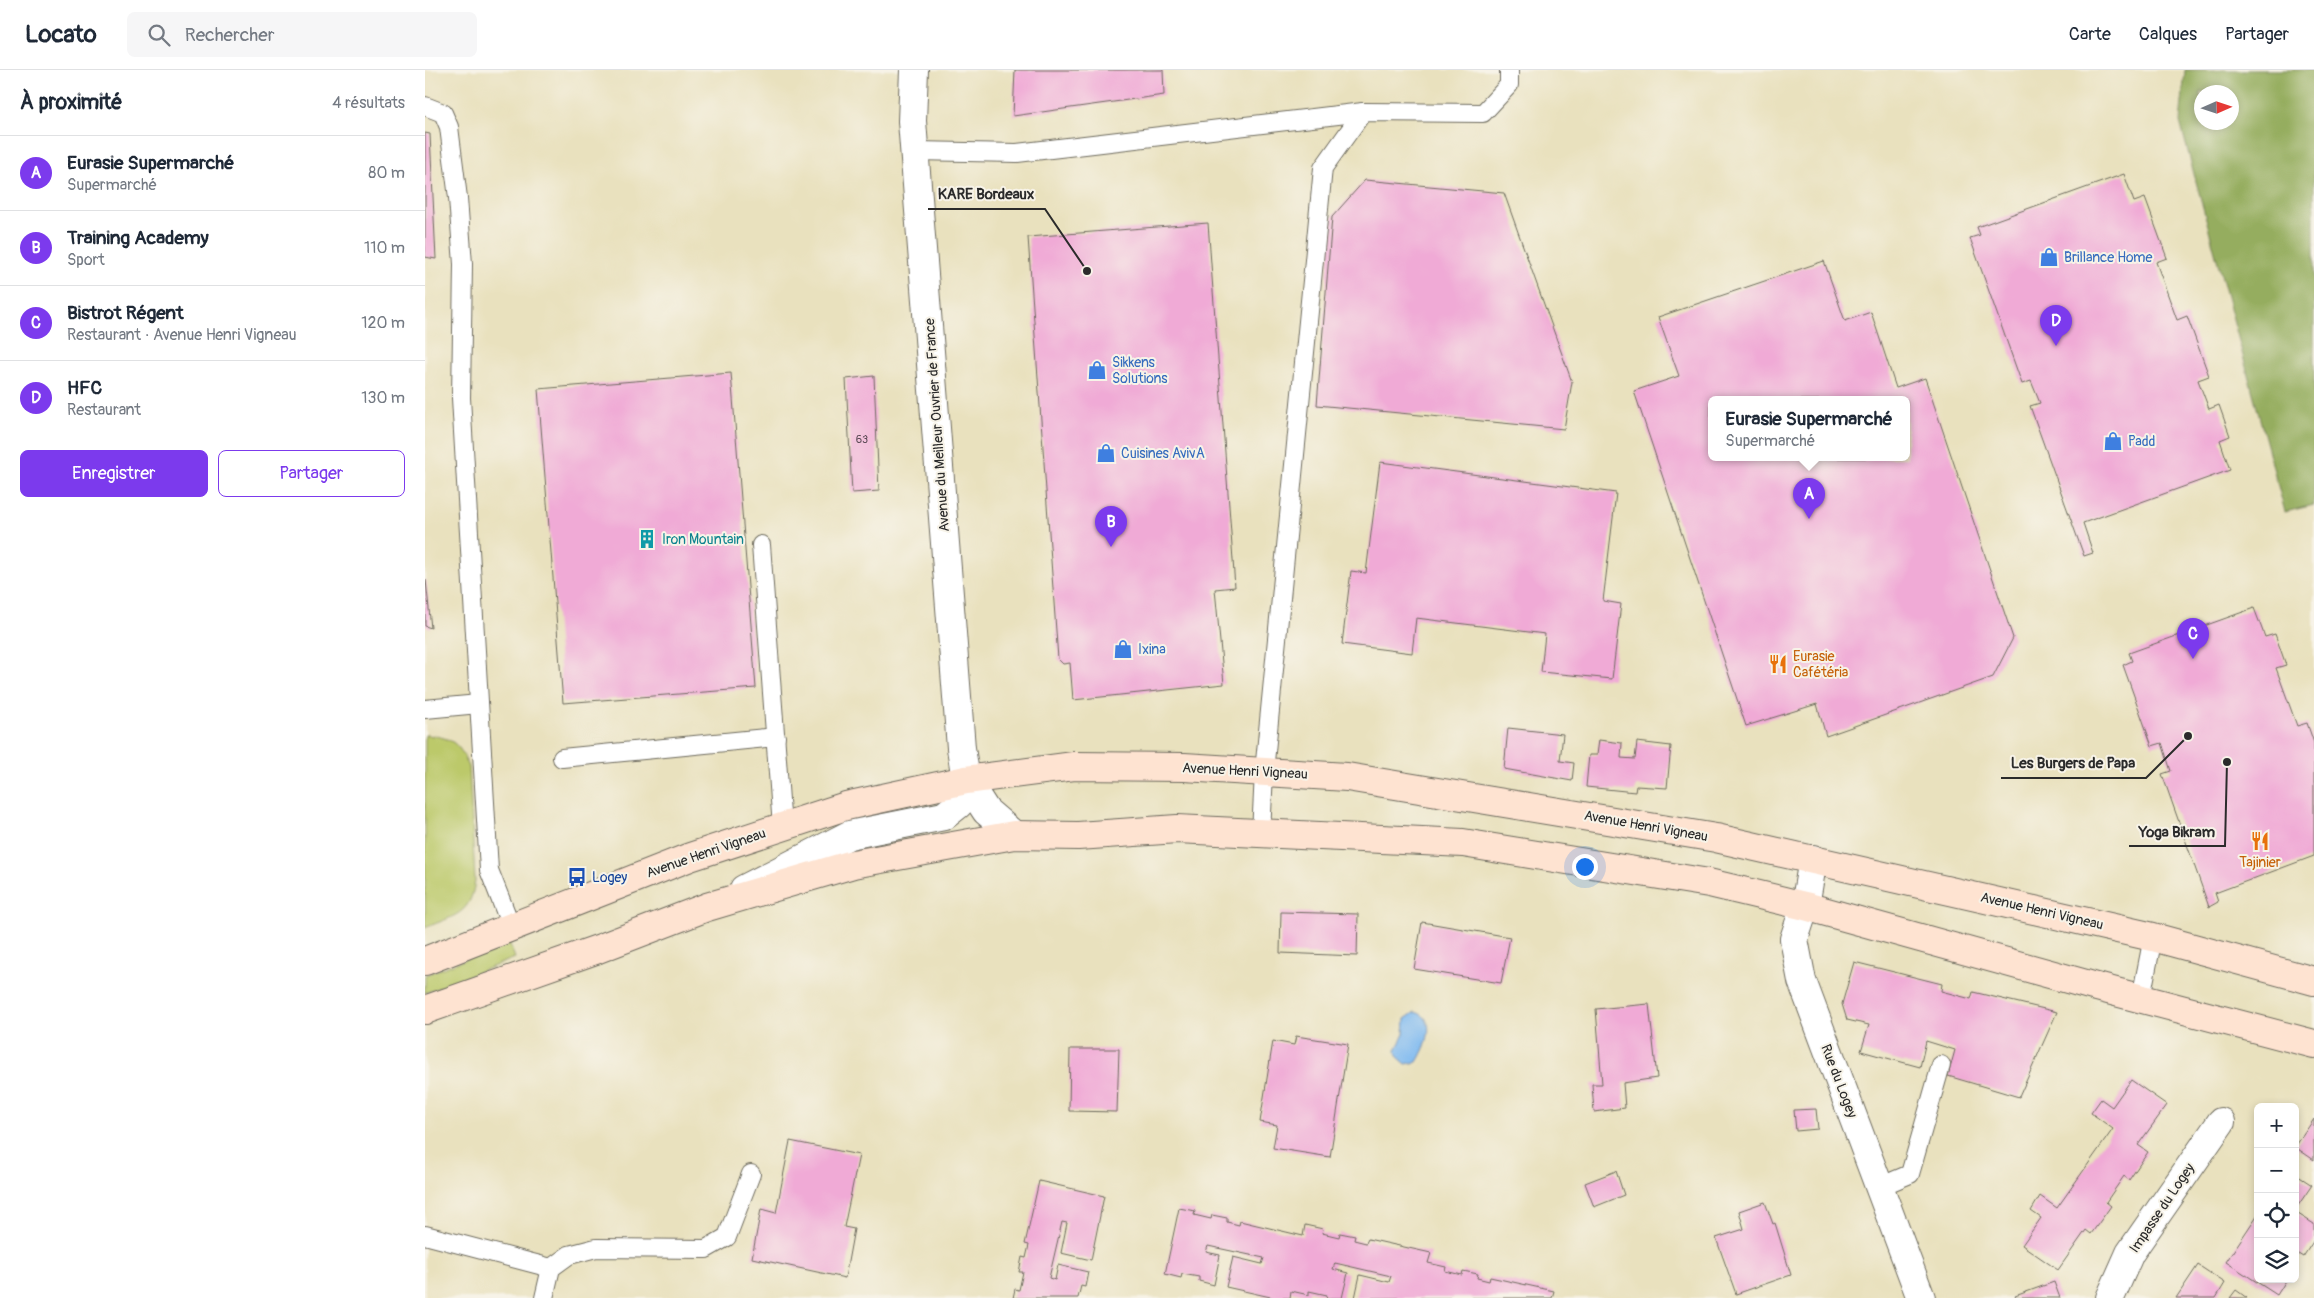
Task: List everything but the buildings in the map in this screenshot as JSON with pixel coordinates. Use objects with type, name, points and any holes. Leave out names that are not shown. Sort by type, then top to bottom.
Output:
[{"type":"street","name":"Avenue du Meilleur Ouvrier de France","points":[[914,70],[912,121],[961,748],[966,780]]},
{"type":"street","name":"Avenue Henri Vigneau","points":[[425,961],[690,857],[846,806],[966,780],[1074,766],[1184,767],[1347,777],[1716,838],[2153,937],[2314,981]]},
{"type":"street","points":[[966,780],[987,811],[1015,835]]},
{"type":"street","points":[[707,908],[849,836],[944,816],[959,804],[966,780]]},
{"type":"street","points":[[425,1010],[707,908],[853,864],[1015,835],[1078,836],[1177,830],[1463,844],[1709,883],[1805,906],[2314,1044]]},
{"type":"street","name":"Rue du Logey","points":[[1813,859],[1805,906],[1794,940],[1802,981],[1921,1298]]},
{"type":"street","name":"Impasse du Logey","points":[[2111,1298],[2130,1253],[2221,1122]]},
{"type":"lane","points":[[915,152],[1017,153],[1363,112],[1483,113],[1509,85],[1509,70]]},
{"type":"lane","points":[[425,106],[443,113],[449,127],[458,198],[463,264],[461,398],[489,870],[511,926]]},
{"type":"lane","points":[[1261,834],[1264,772],[1323,168],[1363,112]]},
{"type":"lane","points":[[761,545],[783,826]]},
{"type":"lane","points":[[425,709],[479,704]]},
{"type":"lane","points":[[562,758],[776,737]]},
{"type":"lane","points":[[2141,998],[2153,937]]},
{"type":"lane","points":[[1879,1187],[1910,1174],[1941,1065]]},
{"type":"lane","points":[[544,1298],[551,1268],[569,1255],[596,1248],[706,1250],[727,1237],[751,1174]]},
{"type":"lane","points":[[425,1235],[551,1268]]},
{"type":"green space","points":[[2185,70],[2314,70],[2314,505],[2285,512],[2180,122]]},
{"type":"green space","points":[[425,735],[441,737],[453,742],[462,752],[469,767],[475,880],[470,901],[465,908],[453,917],[425,928]]},
{"type":"green space","points":[[509,942],[515,958],[425,993],[425,975]]},
{"type":"water","points":[[1415,1012],[1427,1020],[1429,1027],[1427,1041],[1417,1062],[1406,1064],[1397,1056],[1396,1050],[1404,1034],[1405,1019]]},
{"type":"place","name":"Brillance Home","points":[[2049,257]]},
{"type":"place","name":"KARE Bordeaux","points":[[1087,271]]},
{"type":"place","name":"HFC","points":[[2056,346]]},
{"type":"place","name":"Sikkens Solutions","points":[[1097,370]]},
{"type":"place","name":"Padd","points":[[2113,441]]},
{"type":"place","name":"Cuisines AvivA","points":[[1106,453]]},
{"type":"place","name":"Eurasie Supermarché","points":[[1809,519]]},
{"type":"place","name":"Iron Mountain","points":[[647,539]]},
{"type":"place","name":"Training Academy","points":[[1111,547]]},
{"type":"place","name":"Ixina","points":[[1123,649]]},
{"type":"place","name":"Bistrot Régent","points":[[2193,659]]},
{"type":"place","name":"Eurasie Cafétéria","points":[[1778,664]]},
{"type":"place","name":"Les Burgers de Papa","points":[[2188,736]]},
{"type":"place","name":"Yoga Bikram","points":[[2227,762]]},
{"type":"place","name":"Tajinier","points":[[2260,841]]},
{"type":"place","name":"Logey","points":[[577,877]]}]
